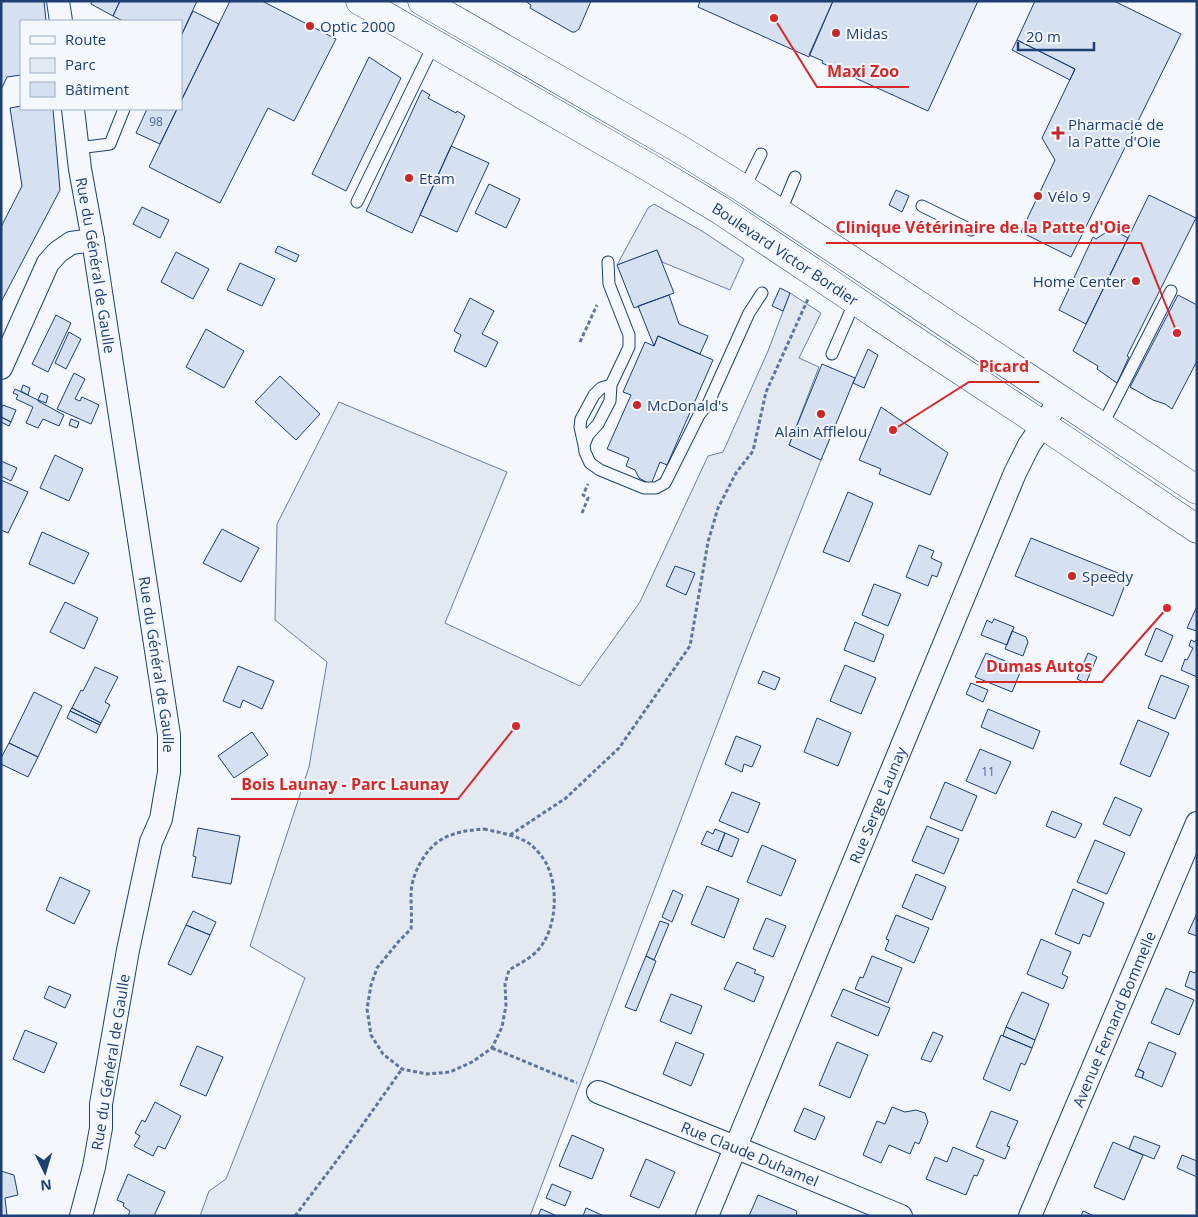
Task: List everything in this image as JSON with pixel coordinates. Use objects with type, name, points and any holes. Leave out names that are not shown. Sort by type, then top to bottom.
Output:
[{"type":"main road","name":"Boulevard Victor Bordier","points":[[360,1],[678,184],[820,276],[1197,529]]},
{"type":"main road","name":"Boulevard Victor Bordier","points":[[422,1],[676,147],[744,189],[1197,490]]},
{"type":"street","points":[[58,1],[61,20]]},
{"type":"street","name":"Rue du Général de Gaulle","points":[[73,110],[169,735],[169,772],[161,819],[151,842],[128,950],[101,1104],[101,1128],[94,1167],[81,1216]]},
{"type":"street","points":[[1,368],[48,263],[58,252],[71,243],[92,240]]},
{"type":"street","name":"Rue Serge Launay","points":[[707,1216],[1015,473],[1029,445],[1060,400]]},
{"type":"street","name":"Avenue Fernand Bommelle","points":[[1030,1216],[1197,823]]},
{"type":"street","name":"Rue Claude Duhamel","points":[[598,1092],[735,1146],[901,1216]]},
{"type":"lane","points":[[357,202],[434,44]]},
{"type":"lane","points":[[78,148],[110,144],[124,110]]},
{"type":"lane","points":[[744,189],[761,154]]},
{"type":"lane","points":[[780,213],[796,177]]},
{"type":"lane","points":[[922,206],[971,230]]},
{"type":"lane","points":[[584,445],[588,435],[598,424],[610,401],[611,385],[629,347],[629,335],[609,284],[608,262]]},
{"type":"lane","points":[[1102,426],[1170,291]]},
{"type":"lane","points":[[611,385],[601,388],[594,395],[581,419],[580,427],[587,458],[600,470],[644,488],[656,488],[665,483],[699,415],[708,404],[749,313],[762,293]]},
{"type":"lane","points":[[832,354],[855,300]]},
{"type":"path","points":[[510,835],[566,798],[620,748],[690,646],[708,542],[718,508],[736,473],[753,451],[766,392],[820,276]]},
{"type":"path","points":[[580,342],[597,304]]},
{"type":"path","points":[[582,513],[588,498],[583,495],[595,467]]},
{"type":"path","points":[[484,828],[510,835],[530,844],[546,862],[554,885],[553,914],[549,934],[538,950],[510,970],[505,984],[506,1006],[502,1028],[492,1048],[472,1062],[450,1072],[426,1074],[402,1069],[383,1054],[371,1035],[367,1009],[371,985],[377,968],[411,929],[411,893],[415,874],[422,858],[439,841],[462,831],[484,828]]},
{"type":"path","points":[[492,1048],[598,1092]]},
{"type":"path","points":[[295,1216],[402,1069]]},
{"type":"green space","points":[[654,204],[702,231],[744,259],[730,290],[662,262],[657,250],[617,265],[648,208]]},
{"type":"green space","points":[[790,293],[821,313],[799,358],[819,367],[789,445],[821,460],[741,662],[530,1216],[200,1216],[209,1191],[226,1179],[305,978],[250,946],[309,767],[327,662],[275,620],[277,524],[339,402],[507,472],[445,623],[580,686],[640,602],[708,456],[723,452],[768,351]]},
{"type":"building","points":[[1,1],[44,1],[46,20],[20,20],[20,75],[7,77],[1,90]]},
{"type":"building","points":[[92,1],[120,1],[113,16],[91,4]]},
{"type":"building","points":[[120,1],[197,1],[182,34],[182,20],[121,20],[113,16]]},
{"type":"building","points":[[230,1],[262,1],[336,39],[294,121],[268,108],[220,203],[149,167],[177,110],[182,110],[182,99]]},
{"type":"building","points":[[525,1],[591,1],[579,29],[572,32],[530,8],[531,5]]},
{"type":"building","points":[[700,1],[833,1],[809,57],[698,7]]},
{"type":"building","points":[[833,1],[978,1],[928,111],[822,63],[823,61],[809,55]]},
{"type":"building","points":[[1035,1],[1114,1],[1181,34],[1071,257],[1021,232],[1055,160],[1042,138],[1075,69],[1017,40]]},
{"type":"building","points":[[193,11],[219,24],[182,99],[182,34]]},
{"type":"building","points":[[1017,40],[1075,69],[1070,80],[1012,50]]},
{"type":"building","points":[[369,57],[401,78],[346,191],[312,174]]},
{"type":"building","name":"Etam","points":[[422,90],[430,95],[428,98],[465,116],[412,233],[366,211]]},
{"type":"building","points":[[20,106],[20,110],[53,110],[60,190],[1,302],[1,227],[22,186],[10,108]]},
{"type":"building","points":[[147,110],[177,110],[160,144],[136,133]]},
{"type":"building","points":[[451,146],[489,163],[457,232],[420,215]]},
{"type":"building","points":[[489,184],[520,199],[506,228],[475,213]]},
{"type":"building","points":[[896,190],[909,196],[902,212],[889,205]]},
{"type":"building","name":"Home Center","points":[[1149,195],[1196,218],[1127,356],[1129,357],[1117,383],[1097,369],[1098,366],[1073,351]]},
{"type":"building","points":[[142,207],[169,220],[160,238],[133,224]]},
{"type":"building","points":[[1111,229],[1128,238],[1086,324],[1059,310],[1093,237],[1096,239]]},
{"type":"building","points":[[278,246],[299,255],[296,262],[275,252]]},
{"type":"building","points":[[657,250],[674,293],[634,308],[617,265]]},
{"type":"building","points":[[176,252],[209,269],[193,299],[161,282]]},
{"type":"building","points":[[240,263],[275,279],[262,306],[227,290]]},
{"type":"building","points":[[780,288],[790,293],[783,311],[772,306]]},
{"type":"building","points":[[669,295],[679,324],[708,336],[700,354],[658,336],[654,346],[638,306]]},
{"type":"building","points":[[1178,295],[1197,305],[1197,361],[1172,409],[1130,387]]},
{"type":"building","points":[[470,298],[494,311],[482,334],[498,342],[486,367],[454,351],[461,335],[454,331]]},
{"type":"building","points":[[56,315],[71,323],[48,372],[32,364]]},
{"type":"building","points":[[206,329],[244,351],[224,388],[186,367]]},
{"type":"building","points":[[69,332],[81,339],[66,369],[55,363]]},
{"type":"building","points":[[658,336],[713,360],[667,465],[660,462],[652,482],[648,483],[639,478],[635,470],[626,466],[629,458],[607,449],[631,395],[623,392],[645,342],[654,346]]},
{"type":"building","points":[[868,349],[878,355],[864,388],[853,383]]},
{"type":"building","name":"Alain Afflelou","points":[[822,364],[855,378],[821,460],[789,445]]},
{"type":"building","points":[[74,373],[85,379],[75,399],[80,401],[82,397],[99,405],[91,424],[57,409]]},
{"type":"building","points":[[280,376],[320,414],[296,440],[255,402]]},
{"type":"building","points":[[23,385],[30,388],[28,395],[21,391]]},
{"type":"building","points":[[15,389],[64,415],[59,426],[43,419],[38,428],[26,423],[33,407],[16,399],[18,395],[13,393]]},
{"type":"building","points":[[41,393],[48,396],[46,403],[38,400]]},
{"type":"building","points":[[3,405],[16,410],[11,422],[1,417]]},
{"type":"building","points":[[881,407],[948,453],[930,495],[879,474],[881,469],[859,460]]},
{"type":"building","points":[[1,417],[11,422],[9,426],[1,422]]},
{"type":"building","points":[[71,419],[79,422],[77,428],[69,425]]},
{"type":"building","points":[[55,455],[83,469],[69,501],[40,488]]},
{"type":"building","points":[[1,461],[17,468],[11,481],[1,476]]},
{"type":"building","points":[[1,480],[28,492],[8,533],[1,530]]},
{"type":"building","points":[[848,492],[873,503],[849,562],[823,552]]},
{"type":"building","points":[[222,529],[259,548],[241,582],[203,563]]},
{"type":"building","points":[[42,532],[89,553],[74,584],[29,564]]},
{"type":"building","name":"Speedy","points":[[1031,538],[1128,577],[1113,616],[1015,576]]},
{"type":"building","points":[[919,545],[934,551],[931,558],[942,563],[937,577],[932,575],[928,586],[906,577]]},
{"type":"building","points":[[675,566],[695,573],[686,595],[666,586]]},
{"type":"building","points":[[874,584],[901,594],[888,626],[862,615]]},
{"type":"building","points":[[65,602],[98,618],[84,649],[50,632]]},
{"type":"building","points":[[1197,606],[1197,631],[1187,628]]},
{"type":"building","points":[[994,619],[1014,627],[1007,645],[981,635],[987,620],[992,623]]},
{"type":"building","points":[[855,622],[884,635],[874,662],[844,650]]},
{"type":"building","points":[[1156,628],[1173,636],[1162,662],[1145,655]]},
{"type":"building","points":[[1012,631],[1026,637],[1028,642],[1023,656],[1005,649]]},
{"type":"building","points":[[1197,638],[1197,677],[1181,670],[1185,659],[1187,660],[1193,648],[1189,646],[1191,640],[1195,642]]},
{"type":"building","points":[[986,653],[1022,668],[1012,692],[975,677]]},
{"type":"building","points":[[1088,653],[1097,657],[1086,683],[1077,679]]},
{"type":"building","points":[[845,665],[876,678],[861,714],[830,701]]},
{"type":"building","points":[[238,666],[274,681],[262,709],[243,700],[240,708],[223,701]]},
{"type":"building","points":[[95,667],[118,677],[105,702],[110,705],[101,723],[72,708]]},
{"type":"building","points":[[763,671],[780,678],[775,690],[758,683]]},
{"type":"building","points":[[1161,675],[1189,686],[1175,719],[1148,708]]},
{"type":"building","points":[[971,683],[988,690],[983,702],[966,694]]},
{"type":"building","points":[[34,692],[62,706],[38,757],[9,743]]},
{"type":"building","points":[[72,708],[101,723],[100,725],[70,711]]},
{"type":"building","points":[[988,709],[1040,731],[1033,749],[981,727]]},
{"type":"building","points":[[70,711],[100,725],[96,733],[67,718]]},
{"type":"building","points":[[817,718],[851,733],[838,766],[804,752]]},
{"type":"building","points":[[1138,720],[1169,733],[1150,777],[1120,764]]},
{"type":"building","points":[[252,732],[268,755],[234,778],[218,756]]},
{"type":"building","points":[[736,736],[761,746],[752,767],[744,764],[742,772],[725,764]]},
{"type":"building","points":[[9,743],[38,757],[28,777],[1,764],[1,758]]},
{"type":"building","points":[[980,749],[1011,762],[996,794],[966,781]]},
{"type":"building","points":[[945,782],[977,796],[962,831],[930,818]]},
{"type":"building","points":[[732,792],[760,803],[748,833],[719,821]]},
{"type":"building","points":[[1115,797],[1142,809],[1130,836],[1103,824]]},
{"type":"building","points":[[1052,811],[1082,824],[1075,838],[1046,826]]},
{"type":"building","points":[[927,826],[959,839],[944,874],[912,861]]},
{"type":"building","points":[[198,828],[240,836],[231,884],[192,877],[196,857],[193,856]]},
{"type":"building","points":[[715,829],[725,833],[718,851],[701,844],[707,831],[713,834]]},
{"type":"building","points":[[725,833],[739,839],[732,857],[718,851]]},
{"type":"building","points":[[1095,840],[1125,853],[1107,894],[1077,882]]},
{"type":"building","points":[[762,845],[796,860],[781,896],[747,882]]},
{"type":"building","points":[[916,874],[946,887],[932,920],[902,907]]},
{"type":"building","points":[[60,877],[90,891],[74,924],[46,910]]},
{"type":"building","points":[[707,886],[739,899],[724,938],[691,924]]},
{"type":"building","points":[[1073,889],[1104,903],[1090,937],[1083,934],[1079,944],[1055,934]]},
{"type":"building","points":[[673,890],[683,895],[672,922],[662,917]]},
{"type":"building","points":[[193,911],[216,922],[210,935],[186,925]]},
{"type":"building","points":[[1197,913],[1197,936],[1188,933]]},
{"type":"building","points":[[896,915],[929,928],[914,963],[885,950],[889,940],[886,939]]},
{"type":"building","points":[[766,918],[786,926],[773,957],[753,949]]},
{"type":"building","points":[[660,921],[669,924],[654,960],[646,956]]},
{"type":"building","points":[[186,925],[210,935],[191,975],[168,964]]},
{"type":"building","points":[[1041,939],[1071,952],[1062,974],[1068,977],[1063,989],[1027,974]]},
{"type":"building","points":[[646,956],[656,961],[636,1011],[625,1007]]},
{"type":"building","points":[[872,956],[902,968],[888,1003],[855,989],[860,977],[863,978]]},
{"type":"building","points":[[737,962],[756,970],[754,973],[764,977],[754,1002],[724,989]]},
{"type":"building","points":[[1197,969],[1197,991],[1185,986],[1190,971],[1195,973]]},
{"type":"building","points":[[49,986],[71,995],[65,1008],[44,998]]},
{"type":"building","points":[[1166,988],[1194,1000],[1179,1035],[1151,1023]]},
{"type":"building","points":[[843,989],[890,1008],[878,1036],[831,1016]]},
{"type":"building","points":[[1022,992],[1049,1004],[1035,1040],[1006,1027]]},
{"type":"building","points":[[671,994],[702,1006],[691,1034],[660,1021]]},
{"type":"building","points":[[1006,1027],[1035,1040],[1032,1048],[1003,1036]]},
{"type":"building","points":[[25,1030],[57,1043],[44,1073],[13,1059]]},
{"type":"building","points":[[933,1032],[943,1036],[931,1062],[921,1059]]},
{"type":"building","points":[[1001,1035],[1032,1048],[1025,1065],[1021,1063],[1010,1091],[983,1079]]},
{"type":"building","points":[[676,1042],[704,1054],[691,1086],[663,1074]]},
{"type":"building","points":[[837,1042],[868,1055],[850,1098],[819,1085]]},
{"type":"building","points":[[1149,1042],[1176,1053],[1162,1087],[1142,1078],[1144,1072],[1138,1069]]},
{"type":"building","points":[[197,1046],[223,1057],[206,1096],[180,1085]]},
{"type":"building","points":[[1138,1069],[1144,1072],[1142,1078],[1135,1076]]},
{"type":"building","points":[[155,1102],[181,1116],[165,1149],[158,1146],[153,1156],[134,1146],[140,1136],[135,1133],[142,1120],[145,1122]]},
{"type":"building","points":[[892,1107],[905,1112],[916,1110],[925,1113],[928,1122],[919,1144],[915,1142],[910,1154],[889,1145],[881,1163],[863,1155],[877,1121],[885,1124]]},
{"type":"building","points":[[804,1108],[825,1117],[815,1140],[794,1131]]},
{"type":"building","points":[[991,1111],[1018,1121],[1007,1146],[1010,1147],[1005,1159],[976,1147]]},
{"type":"building","points":[[572,1135],[604,1149],[592,1179],[559,1166]]},
{"type":"building","points":[[1134,1136],[1160,1146],[1154,1159],[1129,1149]]},
{"type":"building","points":[[1113,1142],[1143,1155],[1124,1200],[1094,1187]]},
{"type":"building","points":[[953,1147],[984,1160],[977,1176],[974,1175],[966,1195],[926,1179],[935,1157],[947,1162]]},
{"type":"building","points":[[1182,1155],[1197,1161],[1197,1177],[1177,1168]]},
{"type":"building","points":[[646,1159],[675,1172],[659,1208],[630,1196]]},
{"type":"building","points":[[1,1171],[14,1175],[18,1195],[5,1198],[7,1216],[1,1216]]},
{"type":"building","points":[[128,1174],[165,1192],[154,1216],[128,1216],[130,1211],[123,1206],[124,1203],[117,1200]]},
{"type":"building","points":[[552,1184],[571,1192],[565,1206],[546,1198]]},
{"type":"building","points":[[758,1195],[797,1211],[796,1216],[749,1216]]},
{"type":"building","points":[[586,1208],[604,1216],[583,1216]]},
{"type":"building","points":[[541,1209],[557,1216],[538,1216]]},
{"type":"building","points":[[1083,1211],[1094,1216],[1081,1216]]},
{"type":"place","name":"Maxi Zoo","points":[[774,18]]},
{"type":"place","name":"Optic 2000","points":[[310,26]]},
{"type":"place","name":"Midas","points":[[836,33]]},
{"type":"place","name":"Pharmacie de la Patte d'Oie","points":[[1058,133]]},
{"type":"place","name":"Etam","points":[[409,178]]},
{"type":"place","name":"Vélo 9","points":[[1038,196]]},
{"type":"place","name":"Home Center","points":[[1136,281]]},
{"type":"place","name":"Clinique Vétérinaire de la Patte d'Oie","points":[[1177,333]]},
{"type":"place","name":"McDonald's","points":[[637,405]]},
{"type":"place","name":"Alain Afflelou","points":[[821,414]]},
{"type":"place","name":"Picard","points":[[893,430]]},
{"type":"place","name":"Speedy","points":[[1072,576]]},
{"type":"place","name":"Dumas Autos","points":[[1167,608]]},
{"type":"place","name":"Bois Launay - Parc Launay","points":[[516,726]]}]
